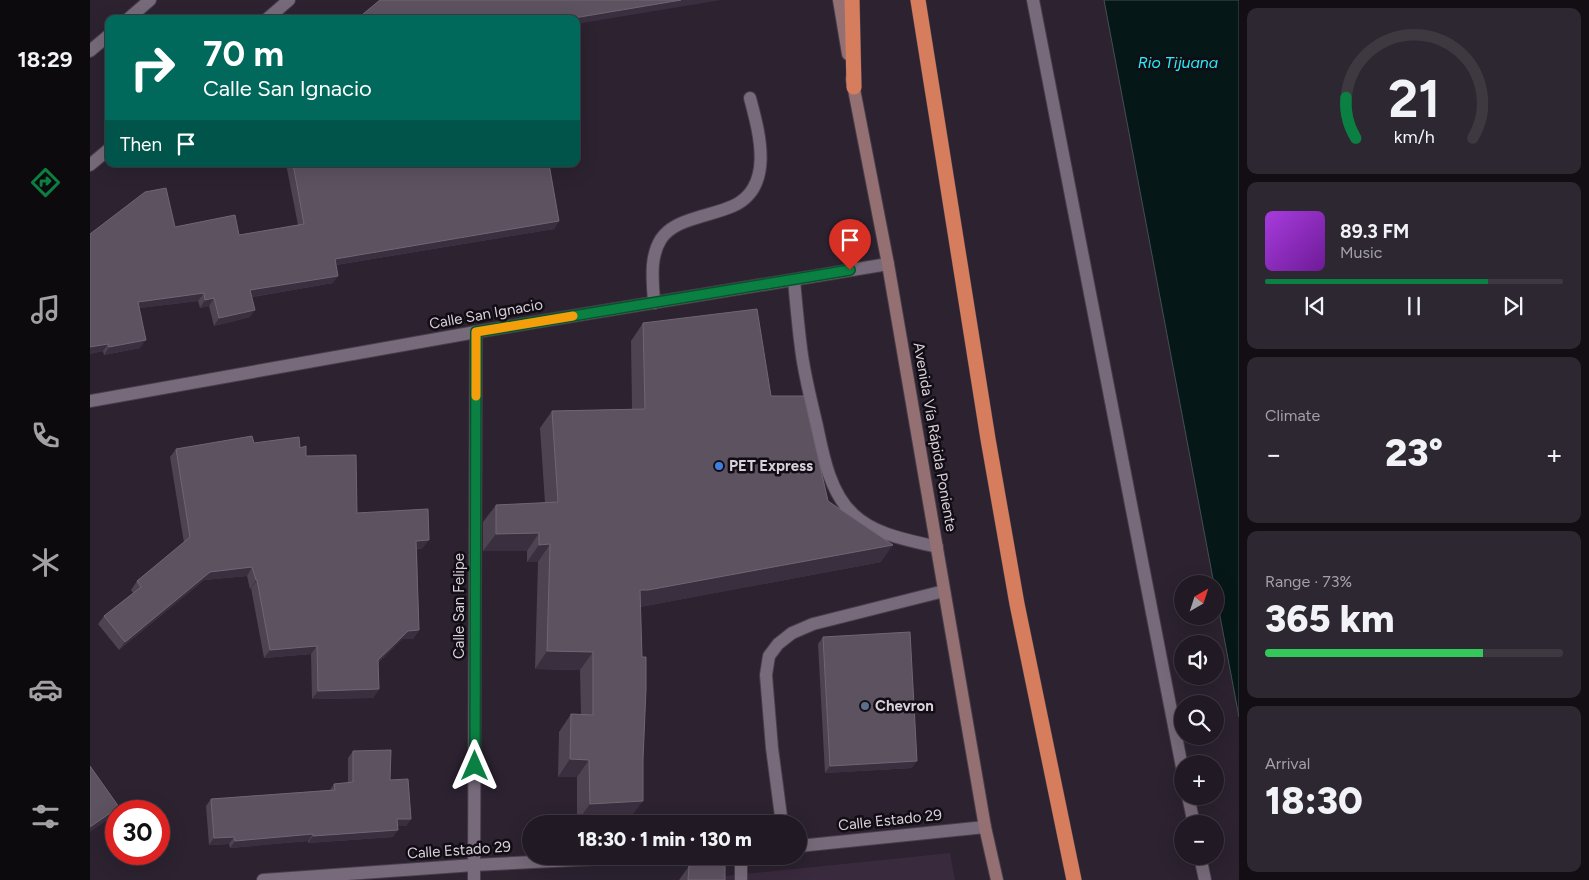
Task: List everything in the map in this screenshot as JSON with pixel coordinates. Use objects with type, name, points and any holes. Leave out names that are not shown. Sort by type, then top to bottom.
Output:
[{"type":"highway","points":[[852,0],[854,87]]},
{"type":"highway","points":[[918,0],[991,459],[1018,604],[1074,880]]},
{"type":"main road","name":"Avenida Vía Rápida Poniente","points":[[839,0],[888,264],[985,827],[997,880]]},
{"type":"street","points":[[133,15],[150,0]]},
{"type":"street","points":[[272,15],[289,0]]},
{"type":"street","points":[[1033,0],[1180,755]]},
{"type":"street","points":[[90,51],[105,38]]},
{"type":"street","points":[[654,303],[652,268],[655,252],[661,239],[669,229],[683,222],[734,206],[750,193],[756,182],[760,168],[760,152],[758,128],[750,98]]},
{"type":"street","points":[[90,165],[105,152]]},
{"type":"street","name":"Calle San Ignacio","points":[[90,401],[476,332],[888,264]]},
{"type":"street","points":[[794,280],[806,380],[821,446],[835,488],[851,512],[863,522],[882,532],[937,548]]},
{"type":"street","name":"Calle San Felipe","points":[[474,880],[476,332]]},
{"type":"street","points":[[781,815],[771,738],[766,675],[769,656],[778,644],[792,634],[813,624],[944,592]]},
{"type":"street","name":"Calle Estado 29","points":[[807,845],[985,827]]},
{"type":"street","name":"Calle Estado 29","points":[[264,880],[522,863]]},
{"type":"street","points":[[741,865],[741,880]]},
{"type":"street","points":[[1202,865],[1205,880]]},
{"type":"shaded area","points":[[950,853],[955,880],[685,880]]},
{"type":"water","name":"Rio Tijuana","points":[[1104,0],[1239,0],[1239,717],[1222,625],[1224,625],[1224,575],[1212,575]]},
{"type":"building","points":[[380,0],[681,0],[580,17],[580,15],[362,15]]},
{"type":"building","points":[[294,167],[550,167],[559,221],[335,259],[338,276],[250,290],[255,310],[219,318],[214,298],[205,300],[204,293],[138,302],[146,340],[109,347],[108,344],[90,347],[90,234],[145,192],[166,188],[175,227],[235,215],[239,235],[304,224]]},
{"type":"building","points":[[757,309],[771,396],[804,396],[828,501],[893,545],[640,590],[642,657],[646,657],[643,801],[590,804],[589,760],[570,759],[571,714],[593,715],[593,652],[547,651],[550,544],[539,545],[539,533],[496,534],[496,505],[558,502],[552,411],[645,409],[643,323]]},
{"type":"building","points":[[252,436],[254,443],[299,437],[300,448],[306,446],[306,456],[356,455],[357,513],[428,509],[429,540],[416,541],[419,630],[408,631],[378,660],[379,689],[318,691],[317,646],[270,650],[257,580],[252,567],[210,572],[125,642],[104,616],[141,587],[137,581],[190,537],[176,449]]},
{"type":"building","name":"Chevron","points":[[910,632],[917,761],[830,766],[823,637]]},
{"type":"building","points":[[391,750],[390,780],[408,779],[411,819],[397,819],[398,830],[313,836],[313,834],[235,841],[234,837],[214,838],[211,799],[335,790],[334,784],[353,782],[353,751]]},
{"type":"building","points":[[90,766],[114,800],[105,800],[105,817],[90,827]]},
{"type":"building","points":[[725,865],[725,880],[688,880],[689,866]]},
{"type":"slow traffic","points":[[476,396],[476,332],[573,316]]},
{"type":"place","name":"PET Express","points":[[719,466]]},
{"type":"place","name":"Chevron","points":[[865,706]]},
{"type":"route","points":[[475,766],[476,332],[850,270]]}]
